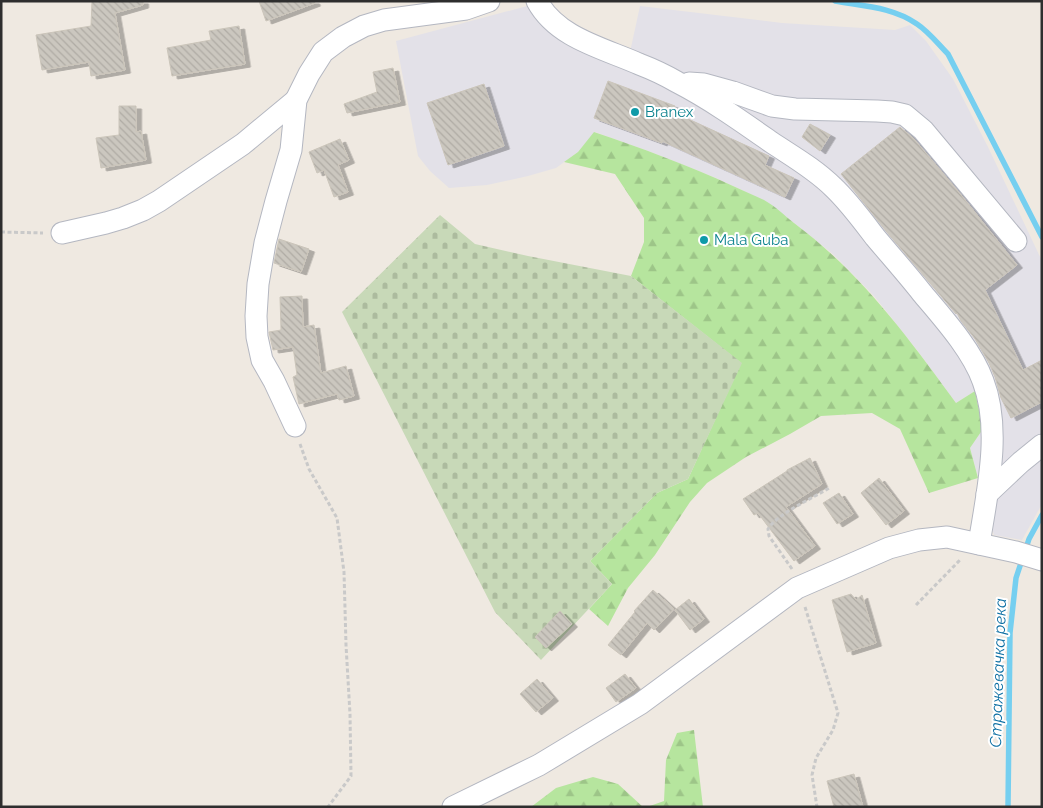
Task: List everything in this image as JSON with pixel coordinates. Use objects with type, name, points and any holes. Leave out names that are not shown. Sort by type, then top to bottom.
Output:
[{"type":"street","points":[[295,426],[262,360],[257,337],[256,316],[258,284],[265,243],[291,150],[296,100],[323,52],[343,37],[364,26],[384,20],[466,9],[489,1]]},
{"type":"street","points":[[541,8],[557,25],[586,42],[641,64],[678,82],[794,156],[835,188],[908,275],[971,356],[984,381],[992,426],[992,450],[980,544]]},
{"type":"street","points":[[678,82],[704,84],[772,106],[795,109],[877,111],[905,115],[923,130],[1016,241]]},
{"type":"street","points":[[62,233],[114,221],[143,210],[159,201],[243,144],[296,100]]},
{"type":"street","points":[[987,494],[1042,445]]},
{"type":"street","points":[[453,807],[539,765],[640,704],[797,588],[890,548],[919,540],[947,537],[1016,552],[1042,560]]},
{"type":"path","points":[[1,232],[62,233]]},
{"type":"path","points":[[295,426],[309,469],[337,518],[344,572],[351,776],[328,807]]},
{"type":"path","points":[[817,807],[812,775],[816,758],[833,730],[838,713],[805,609],[803,585],[769,536],[768,529],[779,517],[830,488]]},
{"type":"path","points":[[916,605],[957,562],[980,544]]},
{"type":"shaded area","points":[[531,5],[627,66],[640,6],[782,23],[895,30],[910,25],[926,41],[953,79],[988,147],[1042,261],[1042,504],[1022,540],[994,535],[970,448],[983,429],[975,391],[956,403],[875,297],[834,255],[765,201],[716,178],[595,132],[578,152],[556,168],[528,176],[487,185],[449,188],[430,171],[418,156],[396,41]]},
{"type":"green space","points":[[594,132],[682,164],[764,200],[818,242],[862,284],[882,307],[956,403],[975,391],[983,429],[970,448],[978,478],[929,493],[900,429],[872,413],[821,416],[746,457],[707,483],[690,502],[655,555],[628,588],[608,626],[589,609],[612,584],[590,561],[657,493],[688,479],[741,363],[631,276],[644,242],[644,218],[615,174],[564,162],[578,152]]},
{"type":"green space","points":[[440,215],[475,244],[631,276],[742,363],[688,479],[657,493],[590,561],[612,584],[541,660],[495,612],[342,312]]},
{"type":"green space","points":[[694,730],[703,807],[647,807],[664,801],[666,760],[677,733]]},
{"type":"green space","points":[[593,777],[618,784],[643,807],[531,807],[556,788]]},
{"type":"building","points":[[92,1],[143,1],[143,5],[115,13],[125,70],[91,76],[89,62],[42,70],[36,35],[91,26]]},
{"type":"building","points":[[259,1],[314,1],[315,3],[266,21]]},
{"type":"building","points":[[239,26],[245,64],[172,76],[167,48],[211,40],[209,31]]},
{"type":"building","points":[[393,68],[400,102],[347,113],[344,104],[377,92],[373,72]]},
{"type":"building","points":[[608,81],[675,106],[673,112],[769,156],[765,165],[794,178],[785,197],[662,141],[662,143],[594,118]]},
{"type":"building","points":[[484,84],[504,146],[448,165],[427,103]]},
{"type":"building","points":[[119,106],[136,106],[136,132],[141,131],[146,160],[101,168],[96,138],[119,135]]},
{"type":"building","points":[[810,124],[830,135],[820,151],[802,137]]},
{"type":"building","points":[[900,127],[914,139],[1017,265],[985,290],[1023,370],[1042,360],[1042,402],[1011,418],[1001,398],[989,363],[957,313],[886,231],[841,174]]},
{"type":"building","points":[[340,139],[349,160],[338,165],[348,192],[334,197],[324,170],[317,173],[309,152]]},
{"type":"building","points":[[279,239],[309,249],[301,272],[274,263]]},
{"type":"building","points":[[302,296],[303,327],[314,325],[321,373],[346,366],[354,396],[339,400],[337,394],[299,404],[293,377],[297,375],[293,347],[273,350],[269,332],[281,330],[280,297]]},
{"type":"building","points":[[810,458],[822,484],[786,507],[815,546],[794,561],[758,513],[754,515],[743,499],[787,470]]},
{"type":"building","points":[[879,478],[904,511],[886,525],[861,493]]},
{"type":"building","points":[[839,493],[853,514],[837,524],[823,503]]},
{"type":"building","points":[[653,590],[674,609],[654,630],[647,623],[621,655],[608,645]]},
{"type":"building","points":[[851,594],[856,600],[862,595],[876,643],[847,652],[832,600]]},
{"type":"building","points":[[689,599],[704,619],[690,630],[675,610]]},
{"type":"building","points":[[560,611],[572,624],[546,648],[535,637]]},
{"type":"building","points":[[625,674],[636,688],[616,702],[606,688]]},
{"type":"building","points":[[537,679],[553,698],[536,712],[520,694]]},
{"type":"building","points":[[854,774],[863,807],[834,807],[827,781]]},
{"type":"waterway","name":"Стражевачка река","points":[[835,1],[878,8],[908,18],[926,31],[948,54],[1042,237]]},
{"type":"waterway","name":"Стражевачка река","points":[[1008,807],[1010,633],[1016,578],[1029,539],[1042,515]]},
{"type":"place","name":"Branex","points":[[635,112]]},
{"type":"place","name":"Mala Guba","points":[[704,240]]}]
